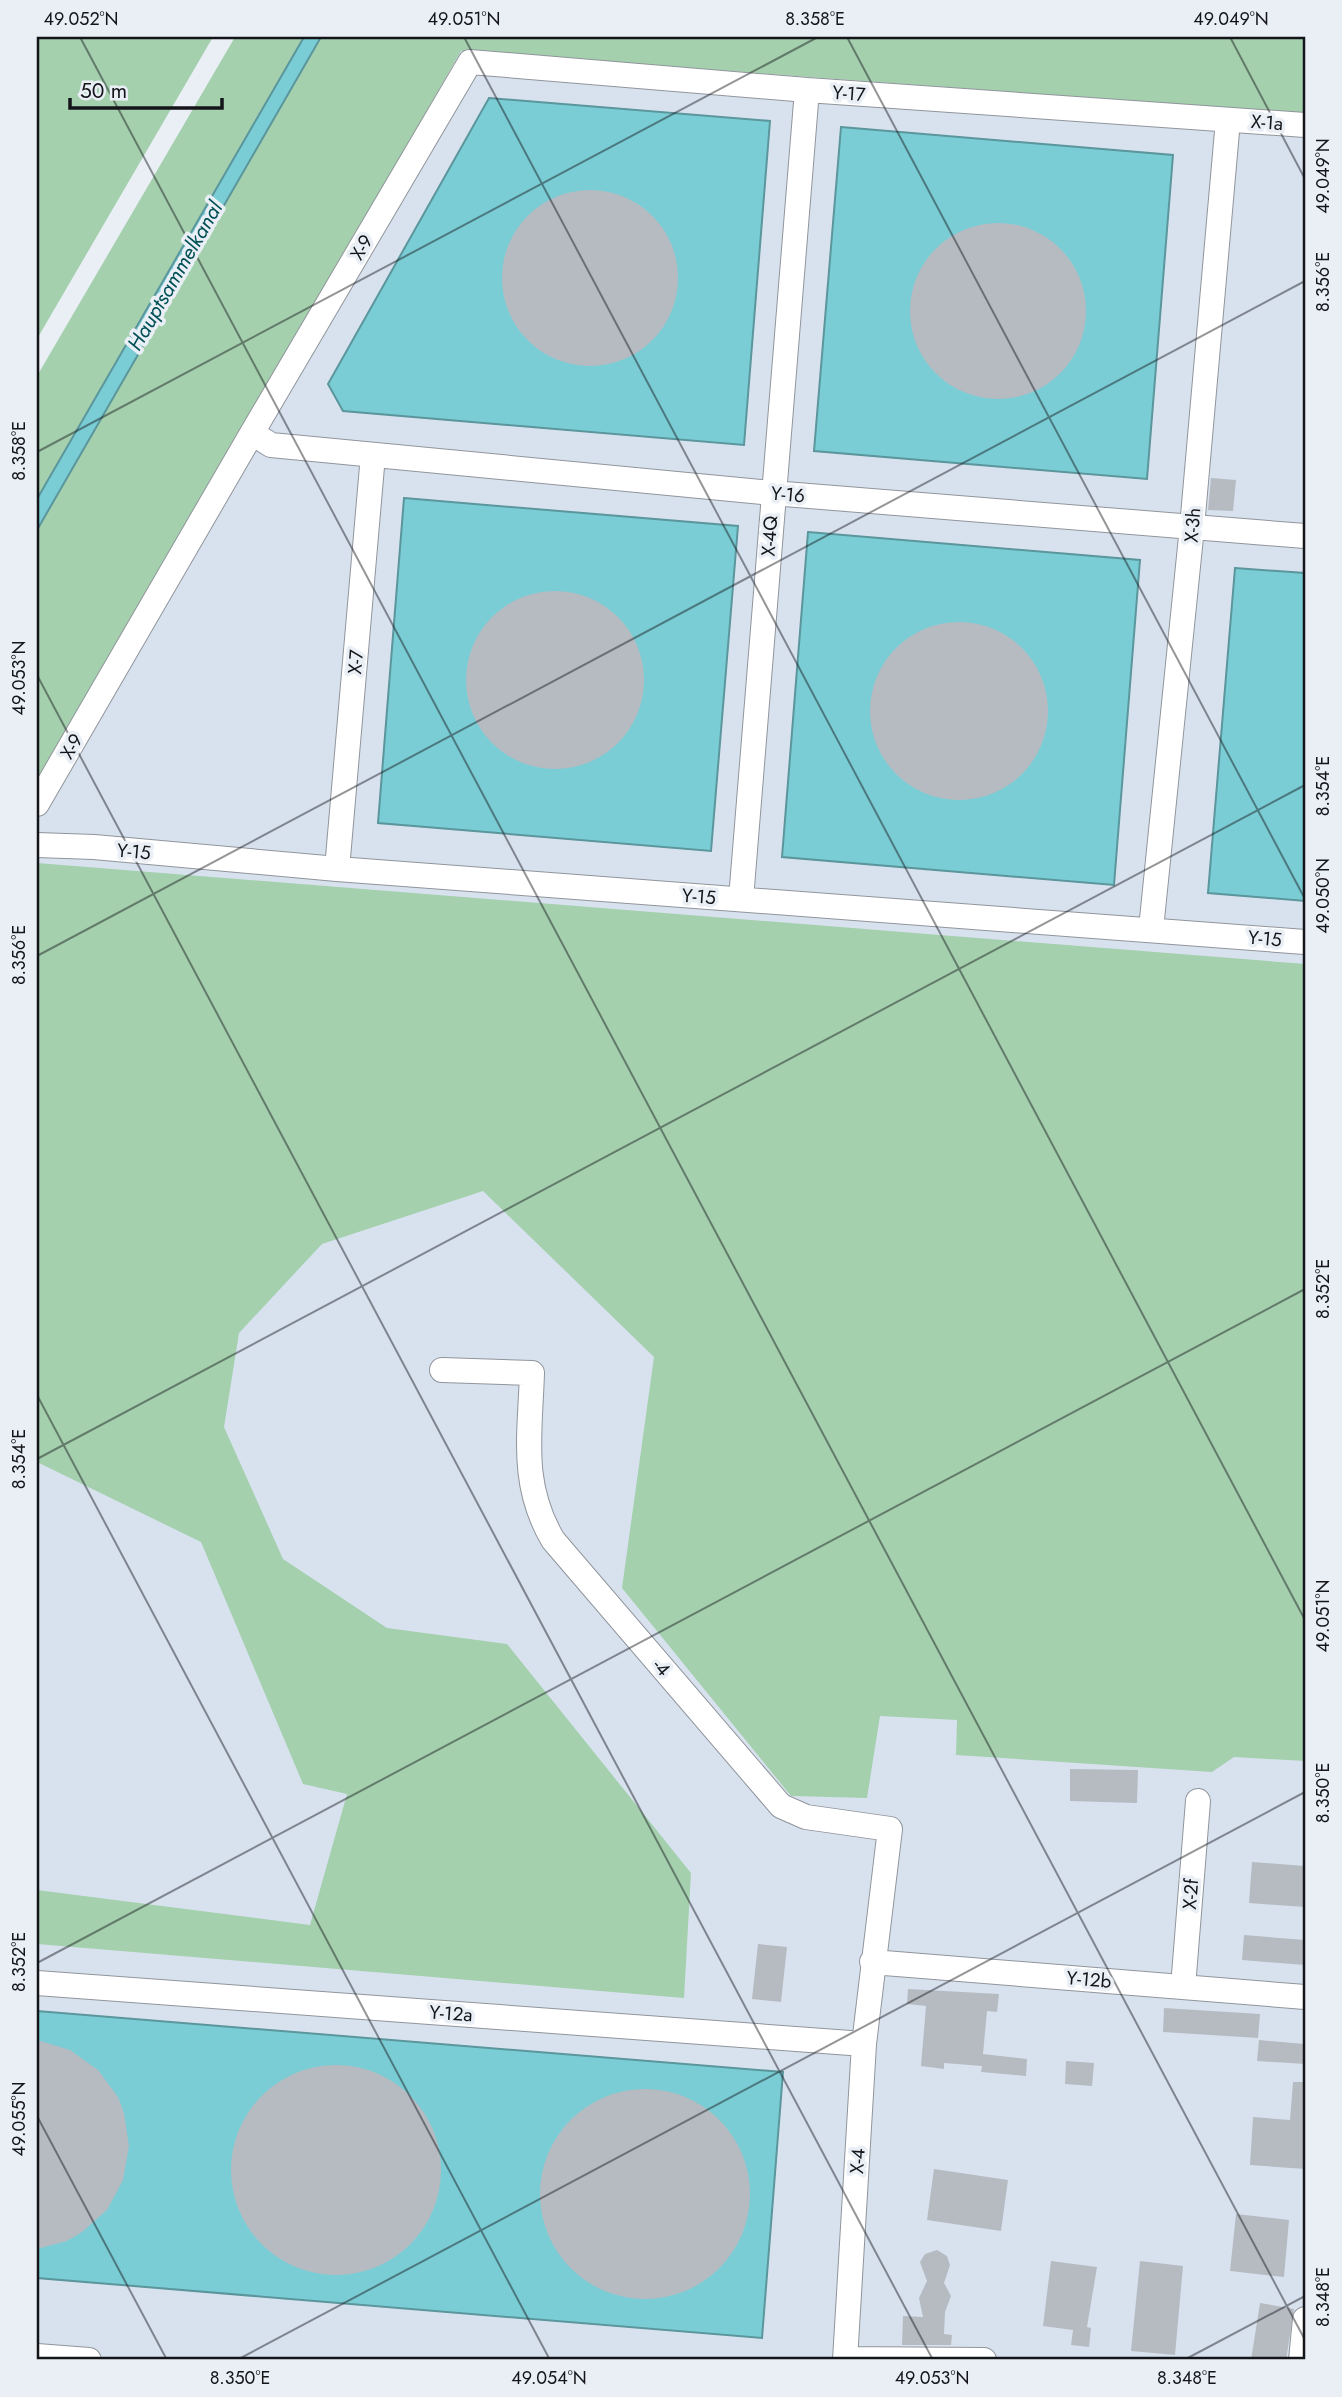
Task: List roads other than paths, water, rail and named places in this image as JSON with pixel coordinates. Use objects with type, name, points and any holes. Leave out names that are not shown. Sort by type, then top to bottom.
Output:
[{"type":"street","name":"Y-17","points":[[470,62],[807,90],[1228,120]]},
{"type":"street","name":"X-9","points":[[37,804],[261,439],[470,62]]},
{"type":"street","name":"X-4Q","points":[[741,899],[772,493],[807,90]]},
{"type":"street","name":"X-1a","points":[[1228,120],[1305,125]]},
{"type":"street","name":"X-3h","points":[[1152,929],[1192,527],[1228,120]]},
{"type":"street","name":"Y-16","points":[[261,439],[373,454],[772,493],[1305,537]]},
{"type":"street","name":"X-7","points":[[337,869],[373,454]]},
{"type":"street","name":"Y-15","points":[[37,845],[94,847],[337,869],[1305,942]]},
{"type":"street","name":"-4","points":[[442,1370],[532,1373],[530,1484],[538,1514],[553,1540],[781,1805],[806,1817],[890,1829],[872,1962]]},
{"type":"street","name":"X-2f","points":[[1183,1987],[1198,1801]]},
{"type":"street","name":"Y-12b","points":[[872,1962],[1305,1997]]},
{"type":"street","name":"X-4","points":[[845,2360],[864,2043],[872,1962]]},
{"type":"street","name":"Y-12a","points":[[37,1983],[864,2043]]},
{"type":"street","points":[[1301,2360],[1305,2319]]},
{"type":"street","points":[[37,2356],[89,2360]]},
{"type":"street","points":[[845,2360],[984,2360]]},
{"type":"water","name":"Hauptsammelkanal","points":[[304,37],[321,37],[37,530],[37,499]]},
{"type":"water","points":[[489,98],[770,121],[744,445],[343,411],[328,384]]},
{"type":"water","points":[[841,127],[1173,155],[1147,479],[814,451]]},
{"type":"water","points":[[404,498],[738,526],[711,851],[378,823]]},
{"type":"water","points":[[808,532],[1140,560],[1114,885],[782,857]]},
{"type":"water","points":[[1235,568],[1305,573],[1305,901],[1208,893]]},
{"type":"water","points":[[37,2011],[783,2072],[762,2338],[37,2278]]}]
